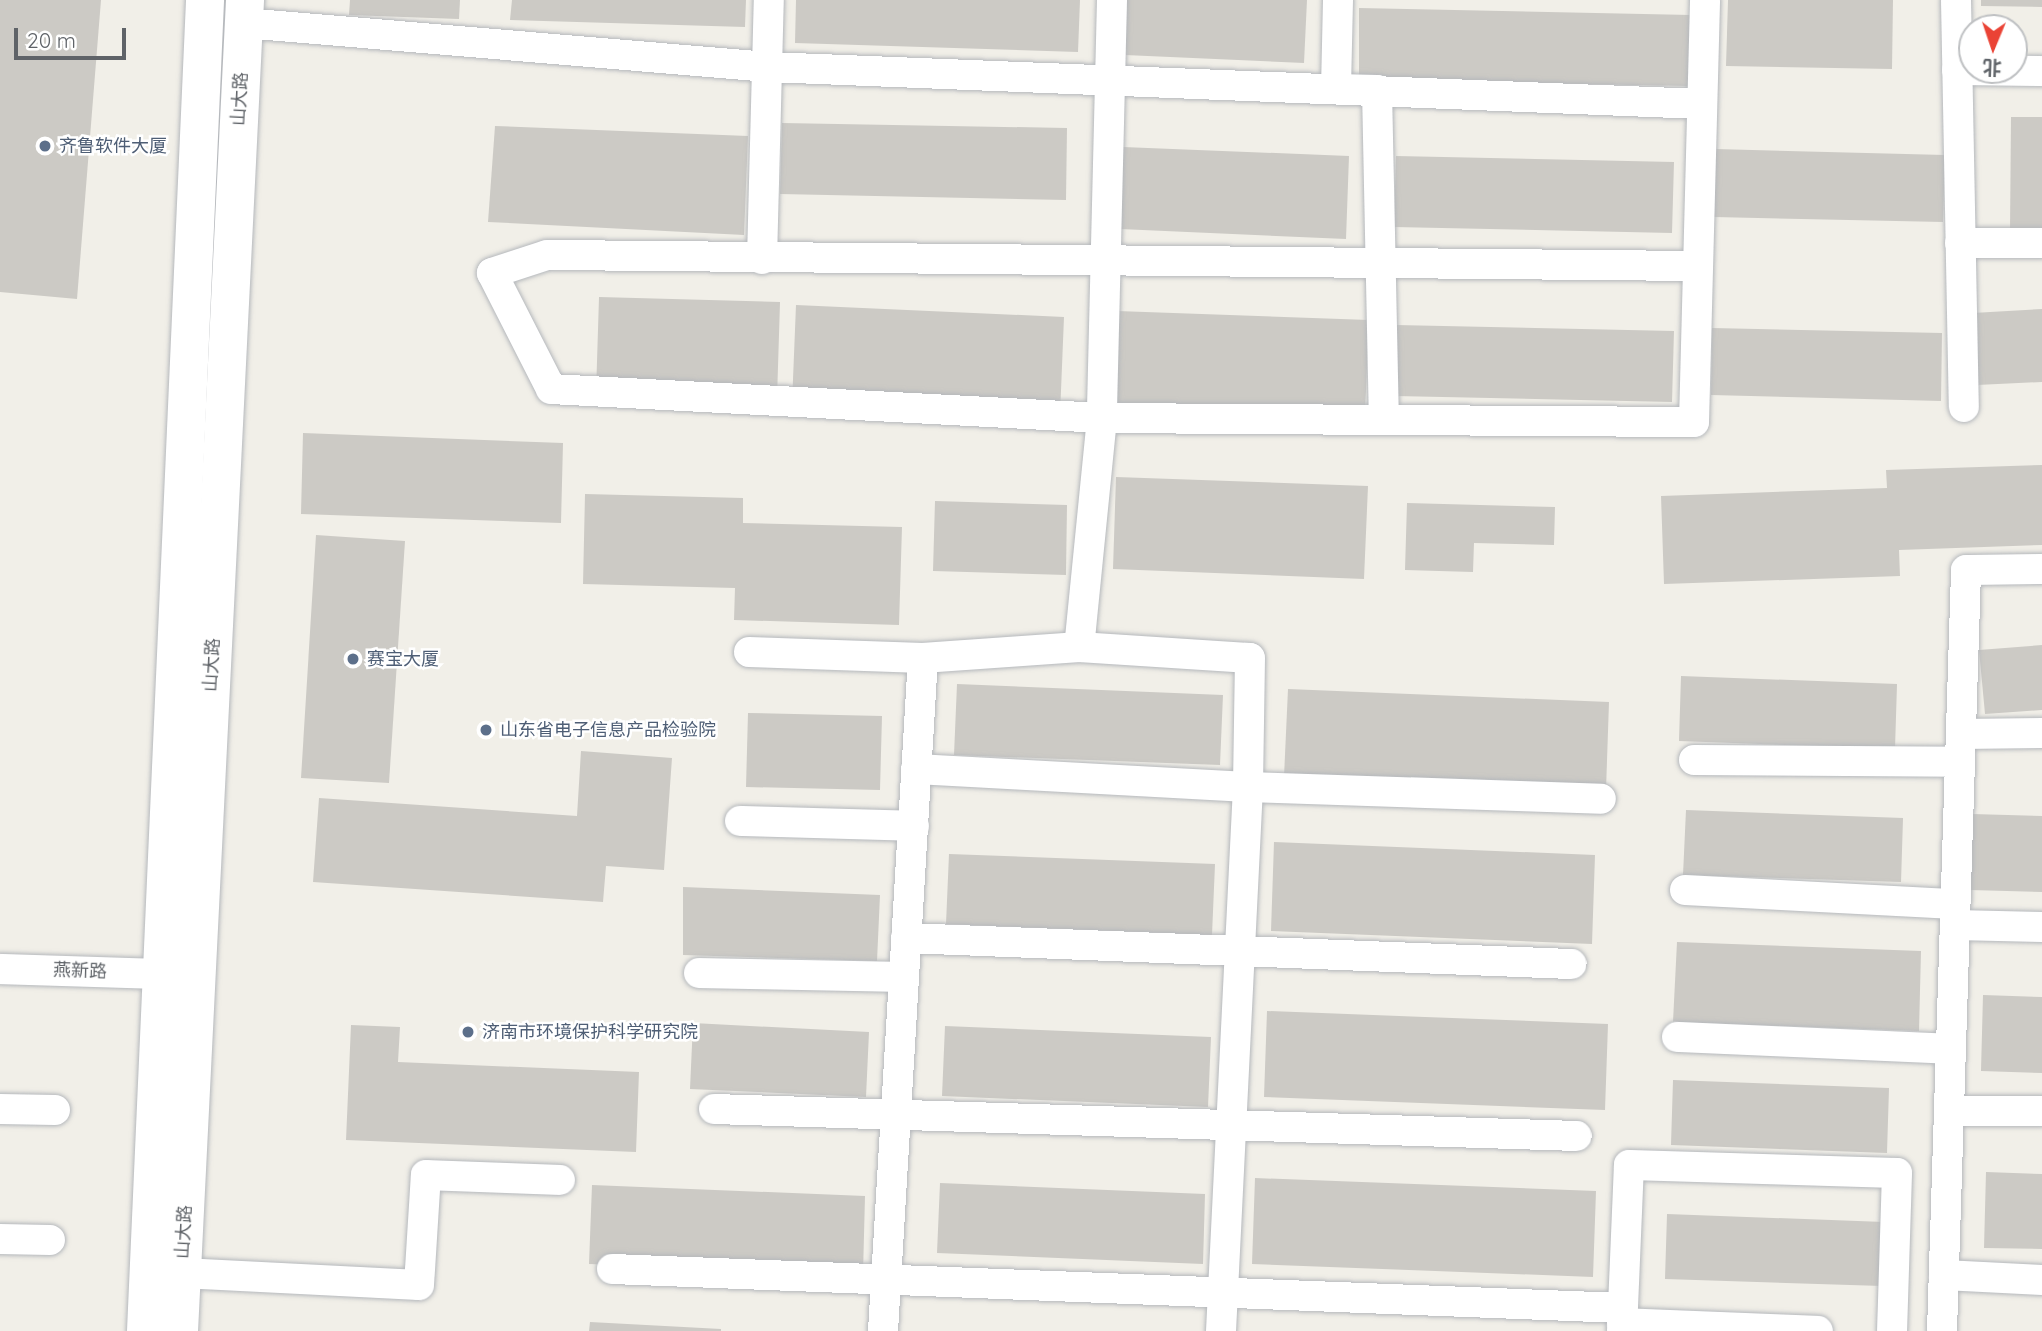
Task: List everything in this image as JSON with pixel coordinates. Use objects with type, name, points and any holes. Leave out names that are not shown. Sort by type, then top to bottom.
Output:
[{"type":"main road","name":"山大路","points":[[146,1331],[205,0]]},
{"type":"main road","name":"山大路","points":[[180,1331],[245,12]]},
{"type":"street","points":[[762,259],[769,0]]},
{"type":"street","points":[[1079,647],[1102,418],[1112,0]]},
{"type":"street","points":[[1336,89],[1338,0]]},
{"type":"street","points":[[1698,266],[1106,263],[547,256],[492,273],[551,389],[1102,418],[1694,422],[1705,0]]},
{"type":"street","points":[[1956,0],[1964,407]]},
{"type":"street","points":[[245,12],[768,67],[1702,104]]},
{"type":"street","points":[[1957,70],[2042,71]]},
{"type":"street","points":[[1377,90],[1384,420]]},
{"type":"street","points":[[1960,243],[2042,243]]},
{"type":"street","points":[[1942,1331],[1966,570],[2042,569]]},
{"type":"street","points":[[749,652],[923,658],[1079,647],[1250,658],[1248,787],[1221,1331]]},
{"type":"street","points":[[883,1331],[923,658]]},
{"type":"street","points":[[1693,760],[1960,748],[2042,733]]},
{"type":"street","points":[[916,769],[1248,787],[1601,799]]},
{"type":"street","points":[[740,821],[914,826]]},
{"type":"street","points":[[1685,890],[1955,915],[2042,927]]},
{"type":"street","points":[[906,939],[1571,964]]},
{"type":"street","name":"燕新路","points":[[0,969],[161,974]]},
{"type":"street","points":[[699,972],[904,977]]},
{"type":"street","points":[[1677,1037],[1951,1049]]},
{"type":"street","points":[[0,1108],[55,1110]]},
{"type":"street","points":[[714,1109],[1231,1122],[1577,1136]]},
{"type":"street","points":[[1949,1111],[2042,1111]]},
{"type":"street","points":[[1621,1321],[1629,1165],[1896,1173],[1892,1331]]},
{"type":"street","points":[[182,1273],[419,1285],[426,1175],[560,1180]]},
{"type":"street","points":[[0,1239],[50,1240]]},
{"type":"street","points":[[612,1269],[1223,1291],[1621,1321],[1818,1331]]},
{"type":"street","points":[[1944,1275],[2042,1280]]},
{"type":"building","name":"齐鲁软件大厦","points":[[0,0],[101,0],[77,299],[0,292]]},
{"type":"building","points":[[350,0],[460,0],[459,19],[349,15]]},
{"type":"building","points":[[512,0],[746,0],[745,27],[510,20]]},
{"type":"building","points":[[796,0],[1080,0],[1078,52],[795,43]]},
{"type":"building","points":[[1127,0],[1307,0],[1304,63],[1125,55]]},
{"type":"building","points":[[1728,0],[1893,0],[1892,69],[1726,66]]},
{"type":"building","points":[[1981,0],[2042,0],[2042,7],[1981,6]]},
{"type":"building","points":[[1359,8],[1691,15],[1689,86],[1359,80]]},
{"type":"building","points":[[2011,117],[2042,117],[2042,230],[2010,230]]},
{"type":"building","points":[[782,123],[1067,128],[1066,200],[780,194]]},
{"type":"building","points":[[495,126],[748,136],[744,235],[488,222]]},
{"type":"building","points":[[1123,147],[1349,156],[1346,239],[1120,229]]},
{"type":"building","points":[[1715,149],[1945,155],[1943,222],[1714,217]]},
{"type":"building","points":[[1396,156],[1674,162],[1672,233],[1394,227]]},
{"type":"building","points":[[599,297],[780,302],[777,399],[596,394]]},
{"type":"building","points":[[796,305],[1064,317],[1060,415],[792,404]]},
{"type":"building","points":[[2042,309],[2042,382],[1977,385],[1973,313]]},
{"type":"building","points":[[1117,311],[1369,320],[1365,412],[1113,403]]},
{"type":"building","points":[[1396,325],[1674,331],[1672,402],[1395,396]]},
{"type":"building","points":[[1712,328],[1942,333],[1941,401],[1711,395]]},
{"type":"building","points":[[303,433],[563,443],[561,523],[301,514]]},
{"type":"building","points":[[2042,465],[2042,545],[1899,550],[1900,576],[1664,584],[1661,496],[1887,488],[1886,470]]},
{"type":"building","points":[[1116,477],[1368,486],[1364,579],[1113,569]]},
{"type":"building","points":[[585,494],[743,498],[743,523],[902,527],[899,625],[734,620],[735,588],[583,584]]},
{"type":"building","points":[[935,501],[1067,505],[1066,575],[933,571]]},
{"type":"building","points":[[1407,503],[1555,507],[1554,545],[1474,543],[1473,572],[1405,570]]},
{"type":"building","name":"赛宝大厦","points":[[316,535],[405,541],[389,783],[301,778]]},
{"type":"building","points":[[2042,645],[2042,710],[1985,714],[1979,650]]},
{"type":"building","points":[[1681,676],[1897,684],[1895,749],[1679,741]]},
{"type":"building","points":[[957,684],[1223,695],[1220,765],[954,755]]},
{"type":"building","points":[[1288,689],[1609,702],[1606,790],[1284,777]]},
{"type":"building","points":[[748,713],[882,716],[880,790],[746,787]]},
{"type":"building","points":[[581,751],[672,758],[664,870],[606,866],[603,902],[313,882],[319,798],[577,816]]},
{"type":"building","points":[[1686,810],[1903,818],[1901,882],[1683,875]]},
{"type":"building","points":[[1972,814],[2042,816],[2042,892],[1970,890]]},
{"type":"building","points":[[1274,842],[1595,855],[1592,944],[1271,931]]},
{"type":"building","points":[[949,854],[1215,864],[1212,935],[946,924]]},
{"type":"building","points":[[683,887],[880,895],[877,961],[683,955]]},
{"type":"building","points":[[1677,942],[1921,951],[1919,1031],[1673,1022]]},
{"type":"building","points":[[1983,995],[2042,997],[2042,1073],[1981,1071]]},
{"type":"building","points":[[1267,1011],[1608,1024],[1605,1110],[1264,1097]]},
{"type":"building","points":[[693,1023],[869,1032],[866,1097],[690,1089]]},
{"type":"building","points":[[351,1025],[400,1027],[398,1062],[639,1072],[636,1152],[346,1140]]},
{"type":"building","points":[[945,1026],[1211,1037],[1208,1107],[942,1096]]},
{"type":"building","points":[[1673,1080],[1889,1088],[1887,1153],[1671,1145]]},
{"type":"building","points":[[1986,1172],[2042,1174],[2042,1249],[1984,1248]]},
{"type":"building","points":[[1255,1178],[1596,1191],[1593,1277],[1252,1264]]},
{"type":"building","points":[[940,1183],[1205,1194],[1203,1264],[937,1253]]},
{"type":"building","points":[[592,1185],[865,1196],[863,1274],[589,1264]]},
{"type":"building","points":[[1667,1214],[1884,1222],[1882,1286],[1665,1279]]},
{"type":"building","points":[[590,1322],[721,1329],[721,1331],[589,1331]]},
{"type":"place","name":"齐鲁软件大厦","points":[[45,146]]},
{"type":"place","name":"赛宝大厦","points":[[353,659]]},
{"type":"place","name":"山东省电子信息产品检验院","points":[[486,730]]},
{"type":"place","name":"济南市环境保护科学研究院","points":[[468,1032]]}]
